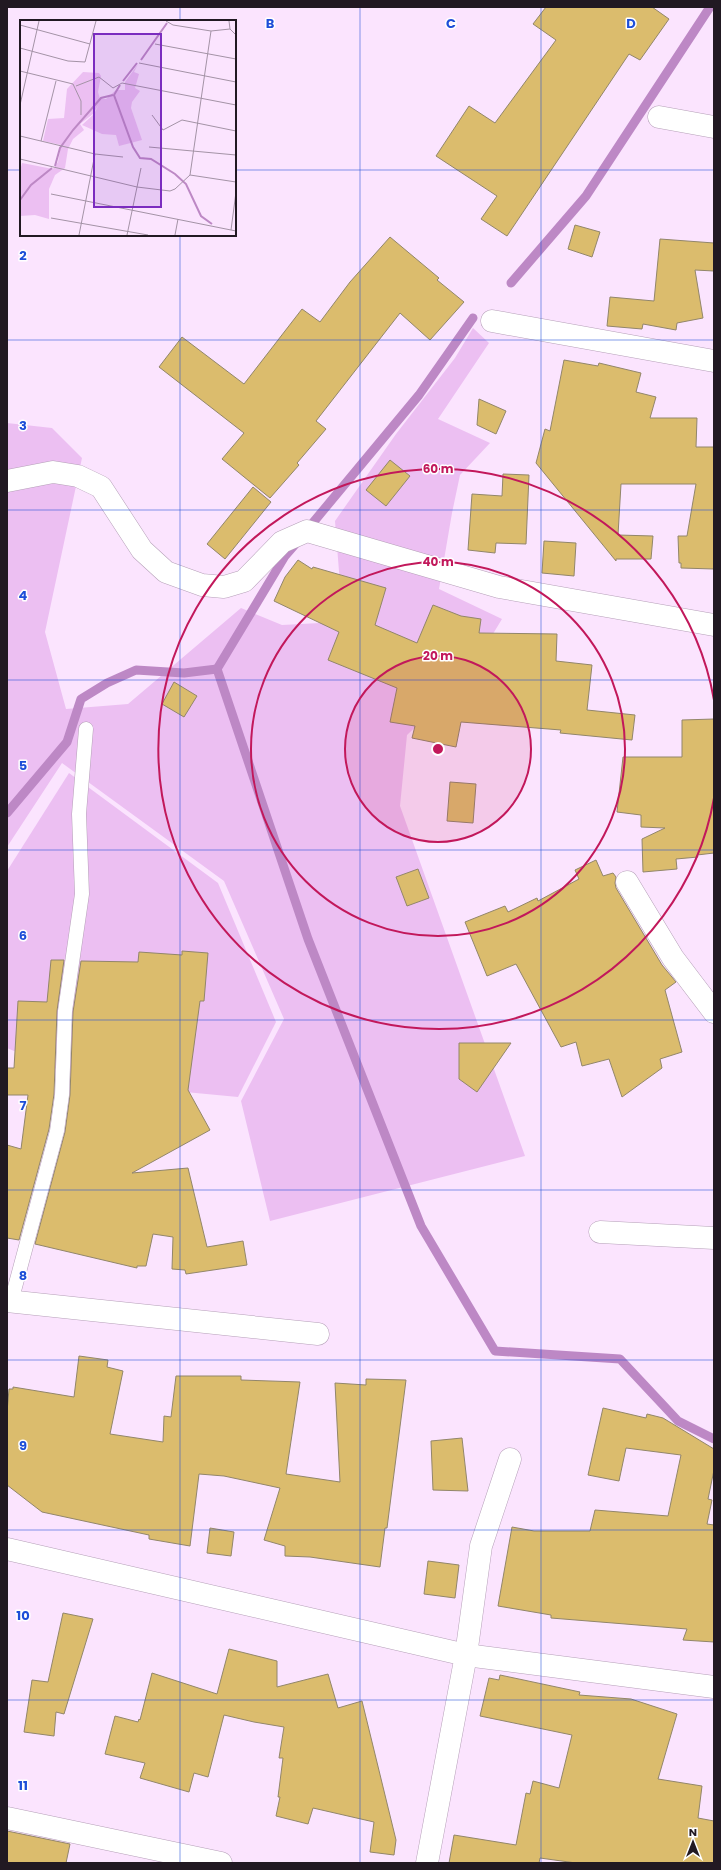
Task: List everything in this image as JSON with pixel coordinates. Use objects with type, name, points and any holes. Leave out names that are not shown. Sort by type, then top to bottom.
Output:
[{"type":"street","points":[[659,117],[714,127]]},
{"type":"street","points":[[492,321],[714,361]]},
{"type":"street","points":[[7,481],[53,472],[78,476],[101,487],[142,550],[166,572],[202,585],[224,587],[244,582],[282,542],[307,531],[499,587],[714,625]]},
{"type":"street","points":[[627,882],[673,958],[714,1012]]},
{"type":"street","points":[[600,1232],[714,1238]]},
{"type":"street","points":[[8,1306],[318,1334]]},
{"type":"street","points":[[427,1863],[466,1655],[481,1546],[510,1459]]},
{"type":"street","points":[[7,1549],[466,1655],[714,1687]]},
{"type":"street","points":[[7,1818],[221,1863]]},
{"type":"lane","points":[[8,1306],[58,1124],[62,1095],[65,1011],[82,894],[79,814],[86,729]]},
{"type":"shaded area","points":[[473,328],[489,343],[438,419],[490,443],[460,475],[439,589],[502,619],[465,680],[407,735],[400,806],[525,1156],[270,1221],[241,1101],[284,1019],[224,881],[62,763],[7,847],[7,423],[52,428],[82,458],[45,632],[66,709],[128,704],[241,608],[282,625],[320,623],[342,609],[335,521],[396,434],[455,358]]},
{"type":"shaded area","points":[[69,773],[218,883],[276,1022],[238,1097],[90,1083],[7,1048],[7,871]]},
{"type":"building","points":[[546,7],[652,7],[669,19],[640,60],[629,54],[507,236],[481,219],[497,196],[436,156],[469,106],[495,123],[556,40],[533,24]]},
{"type":"building","points":[[575,225],[600,232],[592,257],[568,249]]},
{"type":"building","points":[[390,237],[439,278],[437,280],[464,302],[430,340],[400,313],[316,421],[326,429],[297,463],[299,465],[270,498],[222,459],[244,433],[159,367],[182,337],[244,384],[302,309],[320,322],[350,282]]},
{"type":"building","points":[[660,239],[714,243],[714,271],[695,270],[703,318],[677,323],[676,330],[643,324],[642,329],[607,326],[610,297],[654,301]]},
{"type":"building","points":[[564,360],[598,366],[599,363],[641,373],[636,392],[656,397],[650,418],[697,418],[696,447],[714,447],[714,569],[681,568],[681,563],[679,563],[678,536],[687,536],[696,484],[621,484],[618,535],[653,536],[651,559],[616,559],[616,561],[536,463],[545,429],[550,431]]},
{"type":"building","points":[[479,399],[506,411],[496,434],[477,425]]},
{"type":"building","points":[[390,460],[410,476],[386,506],[366,490]]},
{"type":"building","points":[[503,474],[529,475],[526,544],[496,543],[495,553],[468,550],[472,494],[502,496]]},
{"type":"building","points":[[253,487],[271,502],[225,559],[207,544]]},
{"type":"building","points":[[544,541],[576,543],[574,576],[542,573]]},
{"type":"building","points":[[298,560],[312,569],[313,567],[386,588],[375,625],[417,643],[433,605],[461,616],[481,619],[479,633],[557,634],[556,661],[592,665],[587,710],[635,715],[632,740],[560,733],[561,730],[461,722],[456,747],[412,738],[415,726],[390,722],[397,688],[328,660],[339,632],[274,601],[285,577]]},
{"type":"building","points":[[174,682],[197,696],[184,717],[162,704]]},
{"type":"building","points":[[714,719],[714,853],[697,855],[698,857],[676,859],[677,869],[643,872],[642,839],[665,828],[641,827],[641,815],[617,812],[623,757],[682,757],[682,720]]},
{"type":"building","points":[[450,782],[476,784],[473,823],[447,821]]},
{"type":"building","points":[[596,860],[603,876],[613,873],[616,877],[616,888],[662,965],[676,982],[665,990],[682,1052],[660,1059],[662,1068],[622,1097],[609,1059],[582,1066],[576,1042],[561,1047],[516,964],[487,976],[465,922],[505,906],[508,912],[537,898],[538,901],[579,879],[575,870]]},
{"type":"building","points":[[418,869],[429,898],[407,906],[396,877]]},
{"type":"building","points":[[182,951],[208,953],[204,1001],[200,1001],[188,1090],[210,1130],[132,1173],[188,1168],[207,1247],[243,1241],[247,1265],[186,1274],[185,1270],[172,1269],[173,1237],[153,1234],[146,1266],[137,1266],[137,1268],[35,1244],[65,1132],[70,1095],[73,1012],[81,961],[138,962],[139,952],[182,955]]},
{"type":"building","points":[[51,960],[64,960],[57,1011],[54,1094],[49,1129],[19,1240],[7,1238],[7,1145],[21,1149],[28,1095],[7,1095],[7,1068],[14,1068],[18,1001],[47,1002]]},
{"type":"building","points":[[459,1043],[511,1043],[477,1092],[459,1079]]},
{"type":"building","points":[[79,1356],[108,1360],[107,1367],[123,1371],[110,1434],[163,1442],[164,1416],[171,1417],[176,1376],[241,1376],[241,1380],[300,1382],[286,1474],[340,1482],[335,1383],[366,1385],[366,1379],[406,1380],[387,1528],[385,1528],[380,1567],[310,1557],[285,1556],[285,1546],[264,1540],[280,1488],[224,1476],[199,1474],[190,1546],[149,1539],[149,1535],[42,1512],[7,1485],[7,1412],[9,1389],[13,1389],[13,1387],[74,1397]]},
{"type":"building","points":[[603,1408],[646,1418],[647,1414],[663,1418],[714,1449],[714,1470],[708,1499],[712,1500],[707,1524],[714,1525],[714,1642],[683,1640],[687,1629],[551,1618],[551,1615],[498,1606],[512,1527],[534,1531],[590,1531],[595,1510],[668,1516],[681,1455],[626,1448],[619,1481],[588,1475]]},
{"type":"building","points":[[462,1438],[468,1491],[433,1490],[431,1441]]},
{"type":"building","points":[[210,1528],[234,1532],[231,1556],[207,1553]]},
{"type":"building","points":[[428,1561],[459,1565],[455,1598],[424,1594]]},
{"type":"building","points":[[63,1613],[93,1619],[64,1714],[56,1712],[54,1736],[24,1732],[32,1680],[48,1682]]},
{"type":"building","points":[[229,1649],[277,1661],[277,1687],[328,1674],[338,1708],[362,1701],[396,1840],[394,1855],[370,1852],[374,1822],[313,1808],[308,1824],[276,1816],[280,1797],[278,1797],[283,1758],[279,1758],[284,1727],[224,1715],[208,1777],[194,1773],[189,1792],[140,1778],[145,1763],[105,1754],[115,1716],[138,1722],[139,1719],[140,1720],[152,1673],[217,1694]]},
{"type":"building","points":[[500,1675],[580,1692],[579,1695],[631,1699],[677,1714],[658,1779],[702,1786],[698,1818],[714,1821],[714,1863],[576,1863],[540,1858],[539,1863],[449,1863],[454,1835],[516,1845],[526,1793],[530,1794],[533,1781],[559,1788],[572,1735],[480,1716],[489,1678],[499,1680]]},
{"type":"building","points":[[7,1831],[70,1844],[66,1863],[7,1863]]},
{"type":"waterway","points":[[511,283],[586,196],[710,7]]},
{"type":"waterway","points":[[306,531],[419,395],[473,318]]},
{"type":"waterway","points":[[298,541],[285,556],[217,669],[308,939],[421,1226],[495,1351],[620,1359],[678,1421],[714,1439]]},
{"type":"waterway","points":[[7,813],[67,742],[81,699],[107,683],[136,670],[184,673],[217,669]]}]
